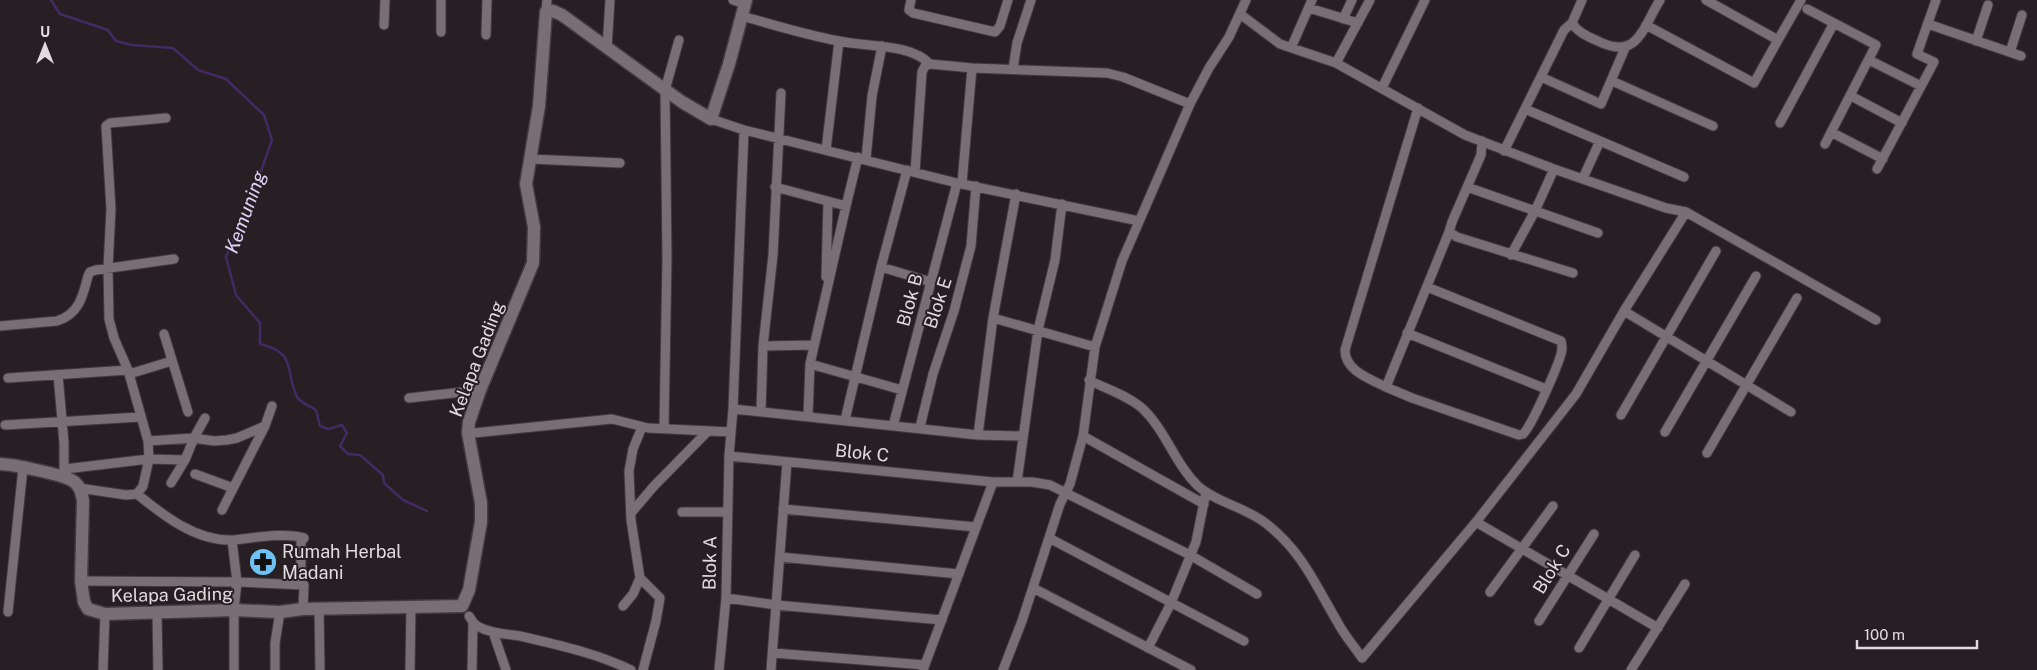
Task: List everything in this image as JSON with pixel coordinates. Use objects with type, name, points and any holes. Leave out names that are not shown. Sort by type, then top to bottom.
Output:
[{"type":"street","points":[[384,25],[385,0]]},
{"type":"street","points":[[441,0],[441,32]]},
{"type":"street","points":[[486,35],[487,0]]},
{"type":"street","points":[[607,48],[610,0]]},
{"type":"street","points":[[910,2],[910,10],[913,13],[995,32],[1000,26],[1008,0]]},
{"type":"street","points":[[1013,69],[1017,44],[1031,0]]},
{"type":"street","points":[[1003,670],[1070,484],[1082,436],[1095,347],[1122,261],[1190,104],[1240,14],[1245,0]]},
{"type":"street","points":[[1343,19],[1352,0]]},
{"type":"street","points":[[1336,63],[1370,0]]},
{"type":"street","points":[[1382,88],[1425,0]]},
{"type":"street","points":[[1504,150],[1564,30],[1572,23],[1582,0]]},
{"type":"street","points":[[1572,23],[1577,30],[1589,37],[1616,48],[1625,48],[1633,43],[1660,0]]},
{"type":"street","points":[[1706,0],[1778,40]]},
{"type":"street","points":[[1646,25],[1754,83],[1801,0]]},
{"type":"street","points":[[1877,169],[1934,62],[1917,54],[1936,0]]},
{"type":"street","points":[[1291,48],[1311,4],[1343,19],[1358,23]]},
{"type":"street","points":[[930,64],[918,54],[882,46],[839,42],[742,5],[711,119],[744,130],[960,183],[1139,221]]},
{"type":"street","points":[[1976,40],[1988,5]]},
{"type":"street","name":"Kelapa Gading","points":[[79,488],[83,501],[81,581],[84,602],[88,609],[104,614],[234,610],[280,612],[303,609],[462,606],[469,590],[481,522],[481,508],[468,433],[469,422],[480,390],[533,263],[534,227],[526,184],[539,106],[546,6],[562,14],[665,90],[711,119]]},
{"type":"street","points":[[1807,9],[1876,45],[1825,144]]},
{"type":"street","points":[[1240,14],[1280,44],[1336,63],[1465,134],[1554,169],[1666,208],[1686,212],[1876,320]]},
{"type":"street","points":[[2010,52],[2022,15]]},
{"type":"street","points":[[1780,122],[1834,23]]},
{"type":"street","points":[[1928,24],[2021,56]]},
{"type":"street","points":[[664,428],[667,258],[665,90],[678,40]]},
{"type":"street","points":[[826,150],[839,42]]},
{"type":"street","points":[[808,416],[810,364],[814,344],[846,206],[862,158],[882,46]]},
{"type":"street","points":[[1541,77],[1601,104],[1625,48]]},
{"type":"street","points":[[1869,60],[1921,86]]},
{"type":"street","points":[[845,420],[857,377],[881,267],[911,171],[922,72],[925,66],[930,64],[972,68],[1107,73],[1122,77],[1190,104]]},
{"type":"street","name":"Blok B","points":[[893,426],[931,282],[960,183],[972,68]]},
{"type":"street","points":[[1612,81],[1714,126]]},
{"type":"street","points":[[761,411],[763,346],[773,255],[780,93]]},
{"type":"street","points":[[1851,96],[1902,123]]},
{"type":"street","points":[[1418,108],[1345,350],[1345,358],[1359,374],[1412,398],[1519,435],[1526,432],[1560,355],[1561,342],[1426,287]]},
{"type":"street","points":[[1526,109],[1684,177]]},
{"type":"street","points":[[58,375],[65,474],[79,488],[126,496],[137,494],[144,486],[150,459],[148,441],[129,372],[111,328],[108,268],[110,209],[107,124],[166,118]]},
{"type":"street","name":"Blok A","points":[[719,670],[726,598],[729,456],[733,409],[744,130]]},
{"type":"street","points":[[1831,132],[1882,159]]},
{"type":"street","points":[[1386,386],[1481,155],[1482,141]]},
{"type":"street","points":[[1583,178],[1600,141]]},
{"type":"street","points":[[530,159],[620,162]]},
{"type":"street","points":[[1511,255],[1535,212],[1554,169]]},
{"type":"street","name":"Blok E","points":[[920,427],[933,374],[954,311],[971,246],[976,186]]},
{"type":"street","points":[[775,187],[846,206]]},
{"type":"street","points":[[1467,187],[1598,233]]},
{"type":"street","points":[[978,435],[993,318],[1016,194]]},
{"type":"street","points":[[825,298],[828,202]]},
{"type":"street","points":[[1017,482],[1038,330],[1054,260],[1062,204]]},
{"type":"street","points":[[1090,380],[1137,404],[1165,438],[1182,467],[1206,492],[1251,513],[1268,525],[1295,552],[1310,572],[1338,625],[1362,658],[1476,522],[1576,394],[1686,212]]},
{"type":"street","points":[[1449,232],[1457,237],[1511,255],[1573,272]]},
{"type":"street","points":[[1620,415],[1716,251]]},
{"type":"street","points":[[0,326],[57,321],[66,318],[78,307],[90,272],[174,259]]},
{"type":"street","points":[[881,267],[931,282]]},
{"type":"street","points":[[1665,432],[1756,276]]},
{"type":"street","points":[[1707,453],[1797,298]]},
{"type":"street","points":[[1624,312],[1791,412]]},
{"type":"street","points":[[993,318],[1095,347]]},
{"type":"street","points":[[1407,332],[1546,389]]},
{"type":"street","points":[[164,334],[188,412]]},
{"type":"street","points":[[763,346],[814,344]]},
{"type":"street","points":[[8,378],[129,372],[172,361]]},
{"type":"street","points":[[810,364],[902,390]]},
{"type":"street","points":[[409,398],[480,390]]},
{"type":"street","points":[[222,510],[265,426],[272,406]]},
{"type":"street","points":[[733,409],[893,426],[920,427],[978,435],[1023,436]]},
{"type":"street","points":[[5,425],[140,417]]},
{"type":"street","points":[[170,483],[206,418]]},
{"type":"street","points":[[474,433],[612,419],[642,427],[731,432]]},
{"type":"street","points":[[148,441],[194,438],[214,441],[237,438],[265,426]]},
{"type":"street","points":[[623,606],[633,594],[640,578],[631,512],[629,471],[633,448],[642,427]]},
{"type":"street","points":[[631,512],[708,431]]},
{"type":"street","points":[[1082,436],[1204,504]]},
{"type":"street","name":"Blok C","points":[[729,456],[993,482]]},
{"type":"street","points":[[0,467],[65,474],[150,459],[184,460]]},
{"type":"street","points":[[772,670],[786,462]]},
{"type":"street","points":[[8,612],[23,468]]},
{"type":"street","points":[[195,474],[233,488]]},
{"type":"street","points":[[773,653],[924,667],[993,482],[1032,482],[1050,485],[1190,556],[1256,594]]},
{"type":"street","points":[[1148,648],[1171,602],[1196,542],[1206,492]]},
{"type":"street","points":[[137,494],[177,523],[200,534],[232,540],[257,537],[304,538],[301,542],[301,581],[304,585],[303,609]]},
{"type":"street","points":[[1490,592],[1553,506]]},
{"type":"street","points":[[783,509],[976,527]]},
{"type":"street","points":[[682,512],[727,512]]},
{"type":"street","points":[[1476,522],[1658,628]]},
{"type":"street","name":"Blok C","points":[[1539,621],[1594,534]]},
{"type":"street","points":[[1049,538],[1244,641]]},
{"type":"street","points":[[232,540],[237,582],[234,610],[234,670]]},
{"type":"street","points":[[1579,648],[1635,554]]},
{"type":"street","points":[[780,557],[959,574]]},
{"type":"street","points":[[640,578],[660,598],[643,670]]},
{"type":"street","points":[[81,581],[237,582],[304,585]]},
{"type":"street","points":[[1631,670],[1685,584]]},
{"type":"street","points":[[1033,588],[1191,670]]},
{"type":"street","points":[[726,598],[776,605],[942,620]]},
{"type":"street","points":[[410,670],[411,606]]},
{"type":"street","points":[[319,609],[320,670]]},
{"type":"street","points":[[275,670],[275,643],[280,612]]},
{"type":"street","points":[[157,613],[158,670]]},
{"type":"street","points":[[103,670],[104,614]]},
{"type":"street","points":[[472,670],[471,619],[480,628],[562,646],[615,662],[630,670]]},
{"type":"street","points":[[493,632],[506,670]]},
{"type":"waterway","name":"Kemuning","points":[[51,0],[60,14],[108,30],[116,41],[132,45],[173,48],[198,70],[226,79],[264,115],[272,140],[256,185],[226,257],[236,295],[260,323],[260,344],[280,352],[285,358],[298,399],[316,410],[320,426],[328,429],[342,425],[347,433],[340,446],[348,454],[360,455],[383,475],[384,483],[403,500],[427,511]]},
{"type":"place","name":"Rumah Herbal Madani","points":[[263,562]]}]
